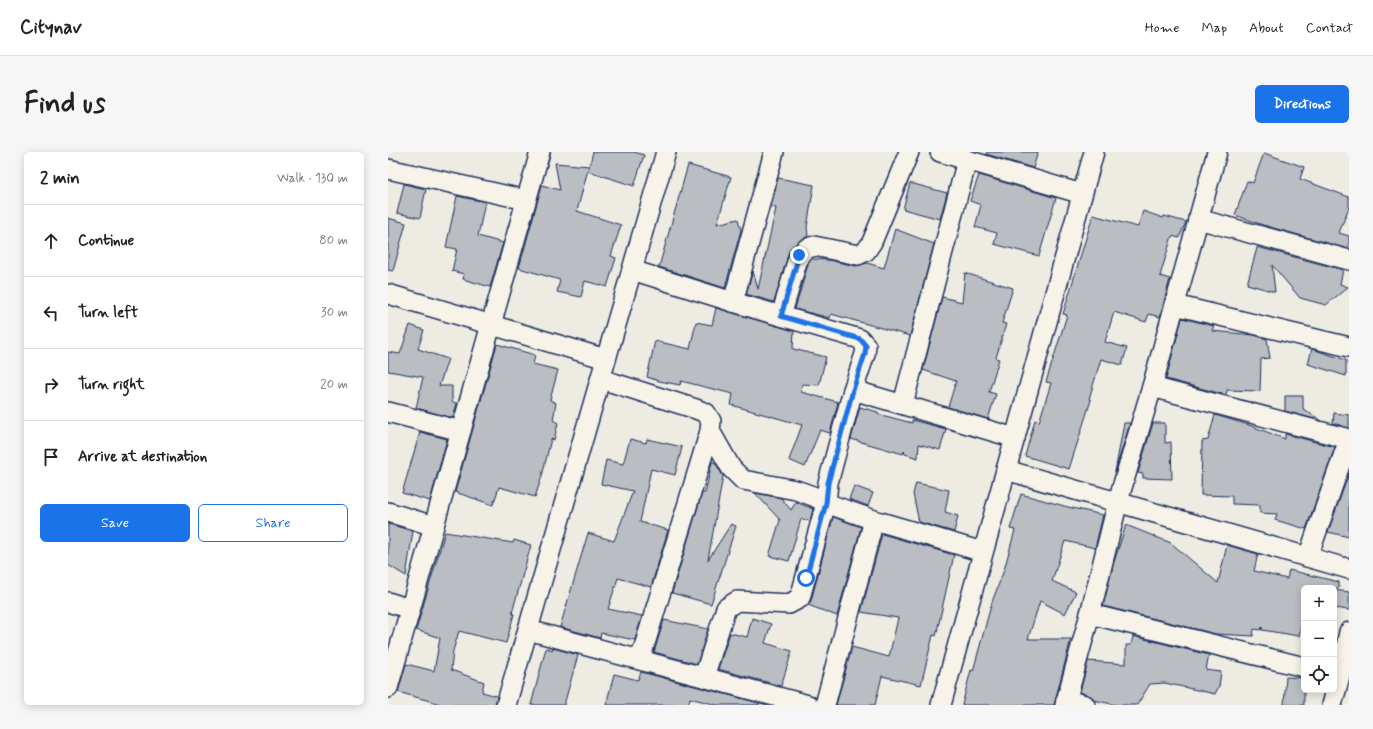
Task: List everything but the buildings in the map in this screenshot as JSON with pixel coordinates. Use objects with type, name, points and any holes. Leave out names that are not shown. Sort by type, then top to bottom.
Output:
[{"type":"street","points":[[388,688],[540,152]]},
{"type":"street","points":[[506,705],[666,152]]},
{"type":"street","points":[[733,302],[774,152]]},
{"type":"street","points":[[781,316],[799,255],[806,249],[814,246],[858,255],[866,251],[872,242],[908,152]]},
{"type":"street","points":[[940,152],[1082,194]]},
{"type":"street","points":[[941,705],[1094,152]]},
{"type":"street","points":[[1085,705],[1065,703],[1090,614],[1118,502],[1152,387],[1217,152]]},
{"type":"street","points":[[903,404],[967,160]]},
{"type":"street","points":[[388,169],[526,200]]},
{"type":"street","points":[[1198,219],[1349,260]]},
{"type":"street","points":[[632,270],[733,302],[860,339],[866,346],[828,483],[826,503],[800,598],[789,604],[737,601],[726,608],[704,677]]},
{"type":"street","points":[[388,294],[606,359]]},
{"type":"street","points":[[1175,305],[1349,347]]},
{"type":"street","points":[[601,378],[706,413],[712,421],[640,660]]},
{"type":"street","points":[[1152,387],[1349,439],[1308,557]]},
{"type":"street","points":[[853,390],[1015,438]]},
{"type":"street","points":[[388,412],[461,431]]},
{"type":"street","points":[[710,431],[731,468],[742,480],[796,490],[813,496],[826,503],[874,520],[983,552]]},
{"type":"street","points":[[1006,470],[1349,569]]},
{"type":"street","points":[[388,512],[434,526]]},
{"type":"street","points":[[825,705],[874,520]]},
{"type":"street","points":[[388,602],[410,609]]},
{"type":"street","points":[[1090,614],[1301,666]]},
{"type":"street","points":[[528,630],[808,705]]},
{"type":"street","points":[[1337,675],[1349,632]]},
{"type":"street","points":[[1332,705],[1334,693]]},
{"type":"route","points":[[799,255],[781,316],[860,339],[866,346],[828,483],[826,503],[806,578]]}]
